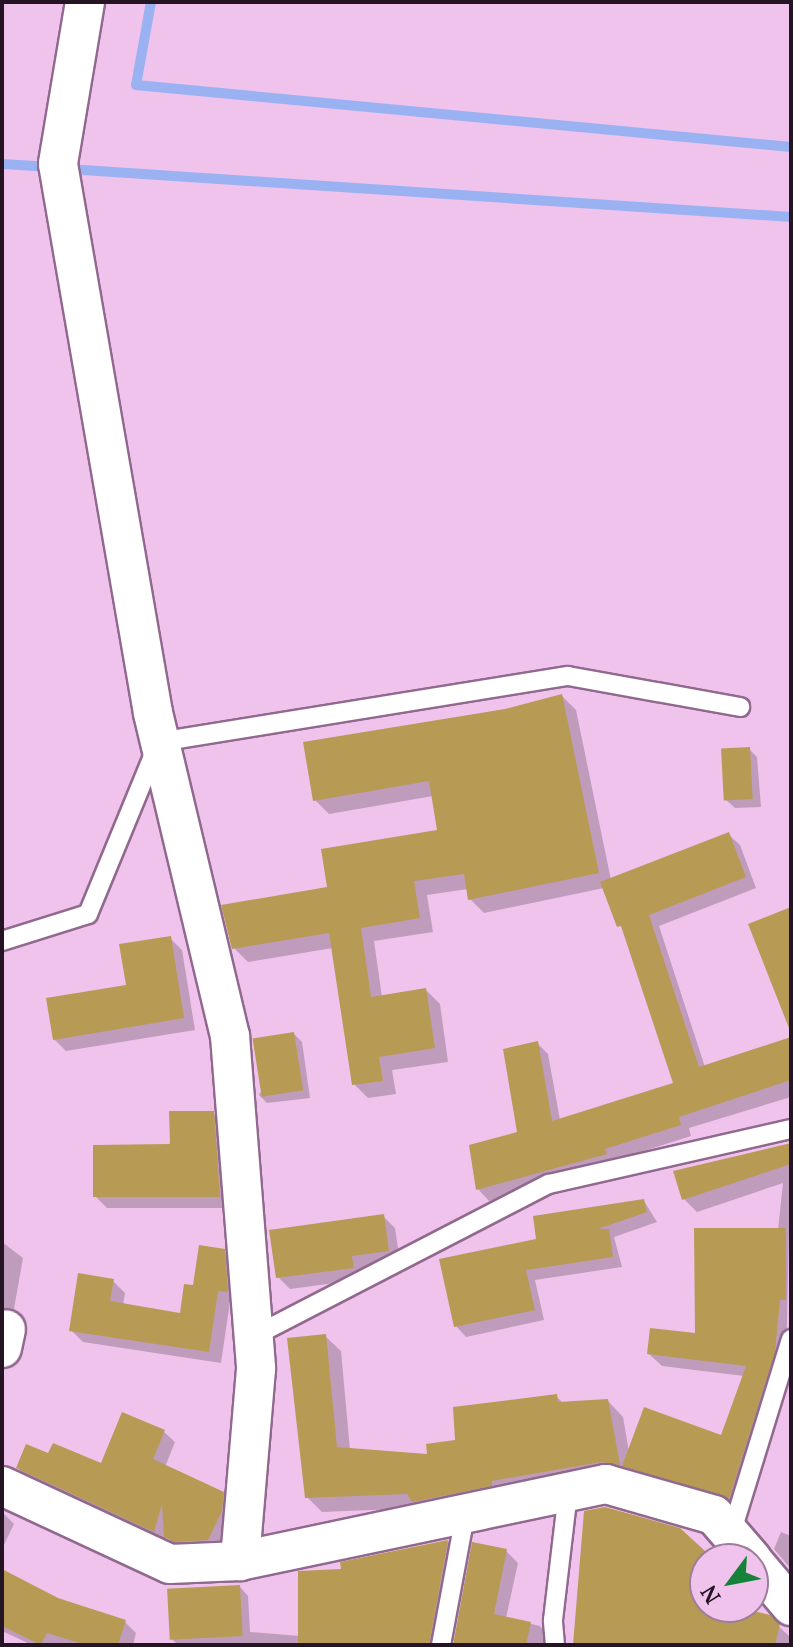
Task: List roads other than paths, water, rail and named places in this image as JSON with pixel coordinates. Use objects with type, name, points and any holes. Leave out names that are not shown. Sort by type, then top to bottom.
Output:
[{"type":"street","points":[[85,2],[60,173],[159,742],[230,1036],[256,1369],[240,1561]]},
{"type":"street","points":[[2,1486],[170,1564],[240,1561],[606,1484],[714,1515],[738,1543]]},
{"type":"street","points":[[769,1580],[791,1606]]},
{"type":"lane","points":[[2,941],[88,914],[159,742],[568,676],[740,707]]},
{"type":"lane","points":[[254,1336],[549,1184],[791,1129]]},
{"type":"lane","points":[[747,1543],[791,1339]]},
{"type":"lane","points":[[555,1645],[553,1620],[568,1493]]},
{"type":"lane","points":[[441,1645],[465,1516]]},
{"type":"waterway","points":[[151,2],[136,85],[791,147]]},
{"type":"waterway","points":[[2,164],[52,167]]},
{"type":"waterway","points":[[68,169],[791,217]]}]
